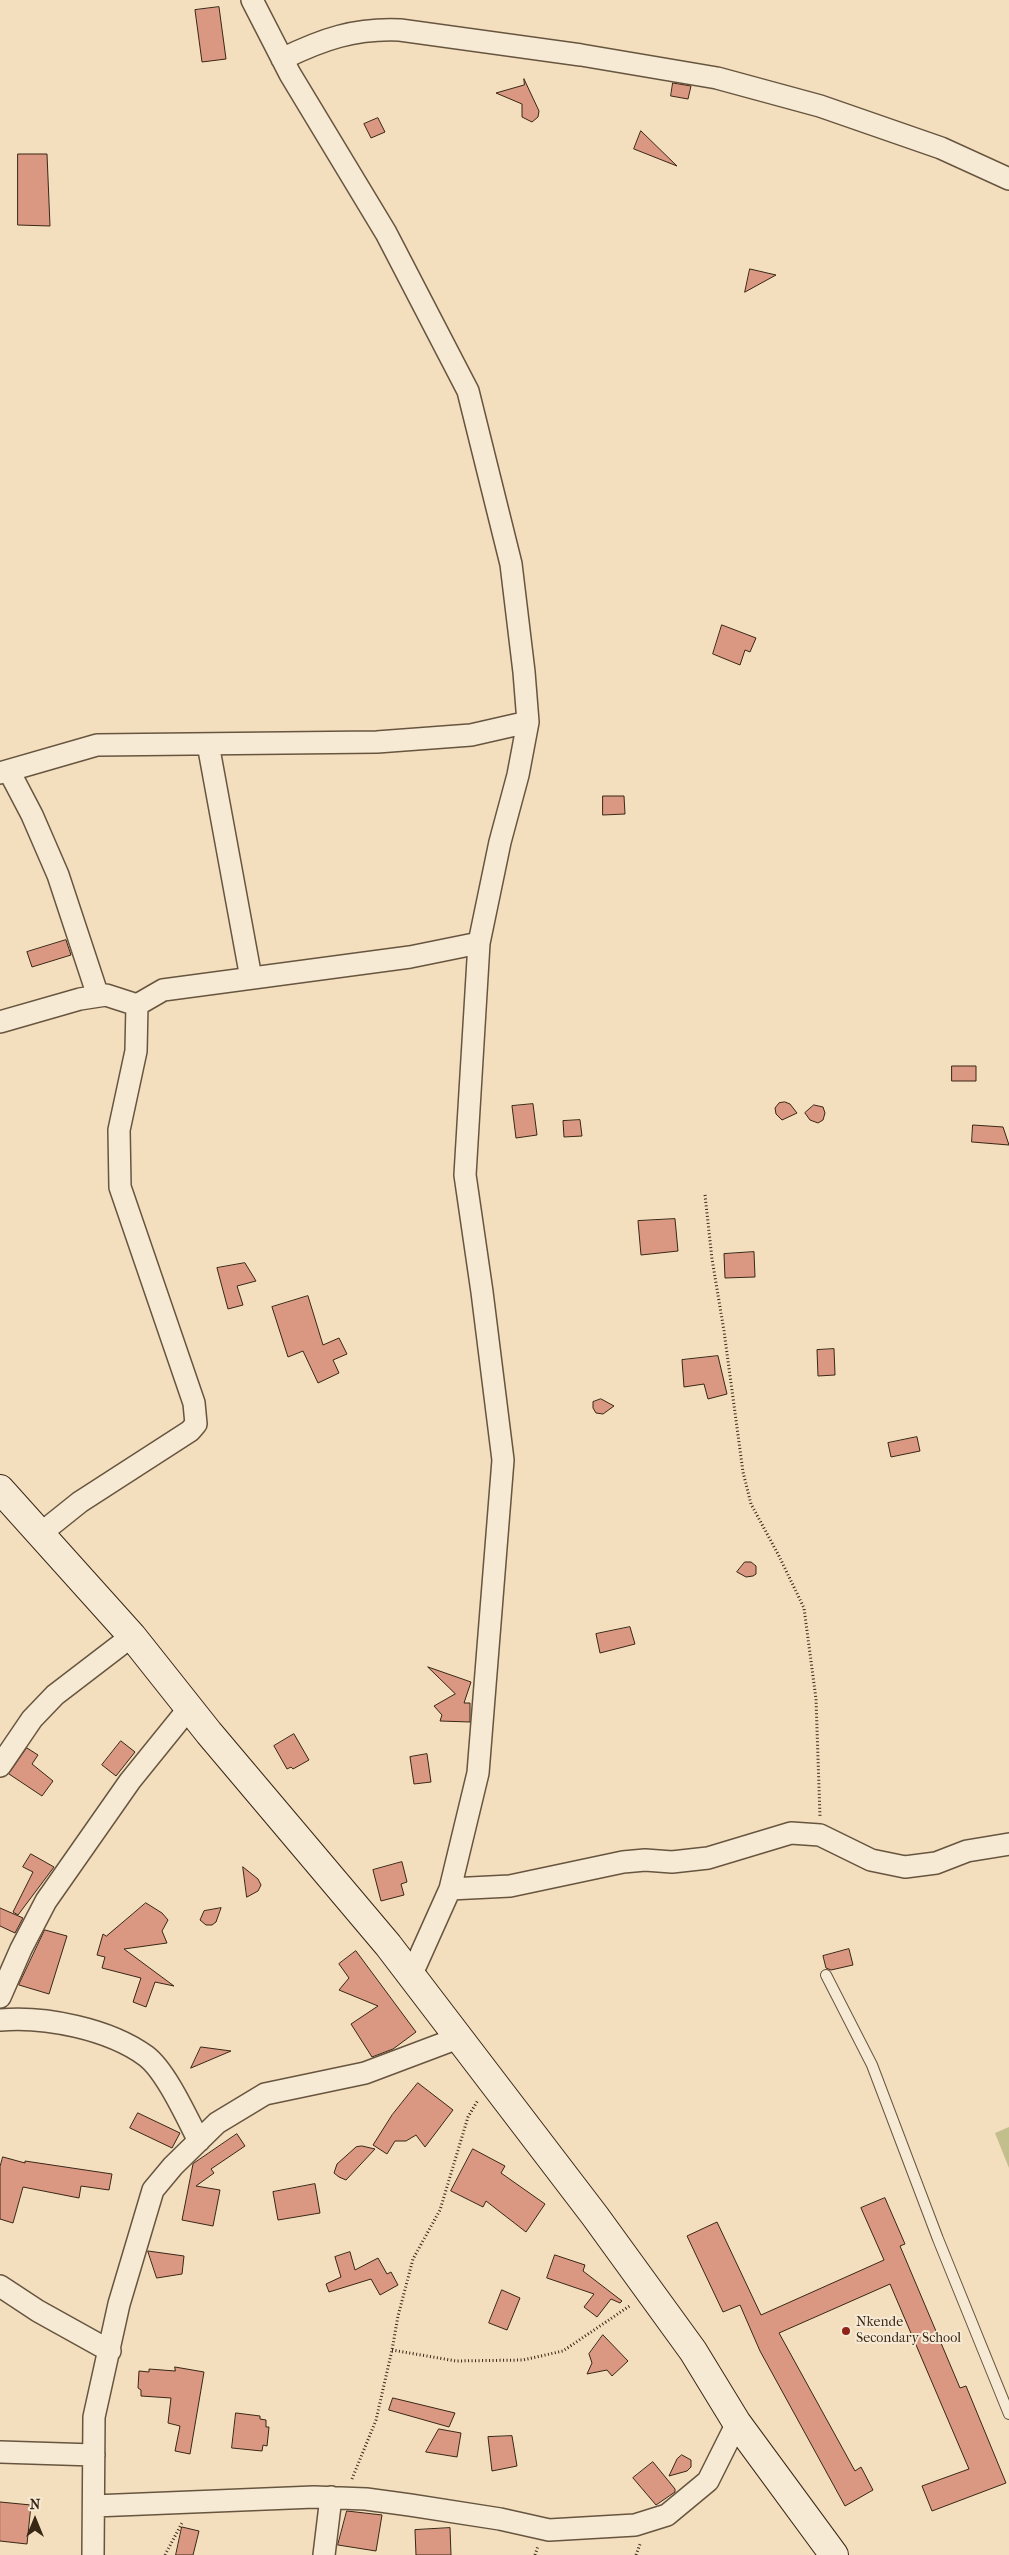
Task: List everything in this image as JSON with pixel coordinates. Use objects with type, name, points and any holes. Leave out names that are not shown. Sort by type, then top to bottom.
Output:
[{"type":"street","points":[[252,0],[282,59],[326,136],[386,233],[468,391],[511,564],[524,672],[528,722],[518,775],[498,850],[479,943],[464,1175],[503,1460],[478,1773],[450,1889],[411,1976]]},
{"type":"street","points":[[282,59],[320,40],[376,29],[400,30],[582,55],[717,78],[820,106],[941,148],[1009,178]]},
{"type":"street","points":[[98,996],[58,875],[32,815],[2,772],[97,745],[301,741],[377,742],[471,735],[528,722]]},
{"type":"street","points":[[208,744],[251,978]]},
{"type":"street","points":[[0,1022],[80,999],[98,996],[106,996],[137,1005],[162,990],[410,957],[479,943]]},
{"type":"street","points":[[40,1534],[80,1502],[190,1431],[196,1424],[194,1403],[120,1187],[119,1130],[136,1051],[137,1005]]},
{"type":"street","points":[[0,1489],[132,1636],[189,1708],[388,1945],[458,2038],[498,2086],[650,2291],[692,2351],[738,2423],[834,2555]]},
{"type":"street","points":[[0,1766],[32,1720],[55,1695],[132,1636]]},
{"type":"street","points":[[0,1997],[21,1949],[46,1901],[130,1781],[189,1708]]},
{"type":"street","points":[[450,1889],[510,1886],[623,1862],[645,1860],[672,1862],[708,1858],[791,1833],[820,1835],[871,1860],[905,1867],[936,1863],[967,1851],[1009,1844]]},
{"type":"street","points":[[0,2020],[26,2019],[62,2023],[112,2038],[147,2057],[165,2079],[199,2141]]},
{"type":"street","points":[[93,2555],[94,2417],[110,2350],[118,2304],[153,2190],[173,2166],[218,2123],[265,2094],[365,2074],[458,2038]]},
{"type":"street","points":[[0,2286],[38,2311],[110,2350]]},
{"type":"street","points":[[94,2506],[338,2498],[410,2505],[500,2519],[549,2530],[635,2525],[667,2516],[708,2481],[738,2423]]},
{"type":"street","points":[[0,2452],[94,2455]]},
{"type":"street","points":[[324,2555],[338,2498]]},
{"type":"lane","points":[[826,1975],[872,2065],[938,2239],[1009,2414]]},
{"type":"path","points":[[705,1195],[712,1259],[724,1330],[743,1472],[751,1504],[804,1608],[816,1699],[820,1835]]},
{"type":"path","points":[[338,2498],[376,2420],[398,2316],[413,2259],[440,2210],[468,2117],[478,2100],[498,2086]]},
{"type":"path","points":[[392,2350],[456,2361],[523,2360],[563,2352],[650,2291]]},
{"type":"path","points":[[165,2555],[178,2533],[191,2502]]},
{"type":"shaded area","points":[[1009,2127],[1009,2168],[995,2133]]},
{"type":"building","points":[[219,7],[226,59],[202,62],[195,10]]},
{"type":"building","points":[[524,79],[539,111],[538,117],[532,122],[522,117],[522,104],[496,93],[524,85]]},
{"type":"building","points":[[673,83],[691,86],[688,99],[671,96]]},
{"type":"building","points":[[378,118],[385,132],[371,138],[364,124]]},
{"type":"building","points":[[641,131],[677,166],[634,149]]},
{"type":"building","points":[[18,154],[47,154],[50,226],[18,225]]},
{"type":"building","points":[[750,269],[776,275],[745,292]]},
{"type":"building","points":[[722,625],[756,638],[750,652],[745,650],[740,665],[713,654]]},
{"type":"building","points":[[603,796],[624,796],[625,814],[603,815]]},
{"type":"building","points":[[66,940],[71,955],[32,967],[27,952]]},
{"type":"building","points":[[952,1066],[976,1066],[976,1081],[952,1081]]},
{"type":"building","points":[[785,1102],[790,1104],[797,1113],[782,1120],[776,1114],[775,1108],[779,1103]]},
{"type":"building","points":[[533,1104],[537,1135],[516,1138],[512,1106]]},
{"type":"building","points":[[814,1105],[823,1107],[825,1113],[823,1120],[818,1123],[810,1120],[805,1113]]},
{"type":"building","points":[[580,1120],[582,1136],[564,1137],[563,1121]]},
{"type":"building","points":[[973,1125],[1003,1127],[1009,1145],[972,1142]]},
{"type":"building","points":[[675,1219],[678,1251],[641,1255],[638,1221]]},
{"type":"building","points":[[754,1252],[755,1277],[725,1278],[724,1254]]},
{"type":"building","points":[[245,1263],[256,1281],[237,1286],[243,1305],[228,1309],[217,1268]]},
{"type":"building","points":[[308,1296],[323,1345],[339,1338],[347,1354],[333,1360],[339,1373],[318,1383],[303,1351],[288,1357],[272,1307]]},
{"type":"building","points":[[834,1349],[835,1375],[818,1376],[817,1350]]},
{"type":"building","points":[[718,1356],[727,1394],[708,1399],[704,1384],[684,1387],[682,1360]]},
{"type":"building","points":[[601,1399],[614,1406],[603,1414],[596,1413],[593,1408],[593,1402]]},
{"type":"building","points":[[917,1437],[920,1451],[891,1457],[888,1443]]},
{"type":"building","points":[[745,1562],[751,1562],[756,1566],[756,1574],[746,1577],[737,1572]]},
{"type":"building","points":[[630,1627],[635,1644],[600,1653],[596,1634]]},
{"type":"building","points":[[428,1667],[471,1682],[464,1703],[470,1703],[470,1722],[440,1721],[442,1715],[434,1706],[455,1694]]},
{"type":"building","points":[[294,1734],[309,1760],[293,1769],[291,1767],[287,1769],[274,1746]]},
{"type":"building","points":[[121,1741],[135,1752],[116,1776],[102,1765]]},
{"type":"building","points":[[27,1748],[38,1755],[32,1764],[53,1781],[42,1796],[9,1774]]},
{"type":"building","points":[[427,1754],[431,1782],[414,1784],[410,1757]]},
{"type":"building","points":[[31,1854],[54,1867],[18,1915],[13,1912],[33,1872],[23,1867]]},
{"type":"building","points":[[402,1862],[407,1882],[401,1884],[404,1895],[381,1901],[373,1870]]},
{"type":"building","points":[[243,1867],[258,1879],[261,1885],[258,1891],[247,1897]]},
{"type":"building","points":[[146,1903],[162,1913],[168,1920],[162,1931],[167,1943],[124,1949],[174,1986],[155,1982],[146,2007],[133,2002],[141,1978],[102,1968],[105,1957],[97,1955],[103,1934],[106,1936]]},
{"type":"building","points":[[0,1908],[23,1918],[15,1933],[0,1926]]},
{"type":"building","points":[[221,1908],[216,1922],[212,1925],[206,1925],[200,1920],[204,1911]]},
{"type":"building","points":[[45,1930],[67,1936],[49,1994],[19,1985]]},
{"type":"building","points":[[849,1949],[853,1965],[831,1970],[826,1968],[823,1956]]},
{"type":"building","points":[[356,1951],[416,2032],[393,2049],[372,2057],[351,2024],[378,2006],[339,1990],[349,1978],[339,1964]]},
{"type":"building","points":[[201,2047],[231,2051],[191,2068]]},
{"type":"building","points":[[418,2083],[453,2110],[425,2147],[416,2135],[406,2141],[395,2141],[387,2154],[373,2145],[392,2115]]},
{"type":"building","points":[[138,2113],[180,2133],[172,2148],[130,2128]]},
{"type":"building","points":[[237,2134],[245,2146],[211,2169],[214,2173],[196,2186],[220,2190],[213,2226],[182,2220],[193,2164]]},
{"type":"building","points":[[362,2146],[375,2149],[346,2180],[334,2173],[337,2164],[356,2147]]},
{"type":"building","points":[[473,2149],[505,2166],[501,2173],[545,2204],[526,2232],[486,2201],[483,2207],[451,2191]]},
{"type":"building","points":[[3,2157],[25,2163],[25,2161],[112,2174],[109,2190],[81,2186],[79,2198],[23,2187],[13,2223],[0,2219],[0,2167]]},
{"type":"building","points":[[315,2184],[320,2213],[278,2220],[273,2192]]},
{"type":"building","points":[[885,2198],[905,2244],[900,2246],[960,2388],[966,2386],[1006,2483],[932,2511],[922,2486],[969,2469],[890,2284],[779,2333],[855,2471],[861,2467],[873,2490],[845,2506],[760,2351],[740,2305],[723,2312],[687,2236],[717,2222],[761,2315],[884,2260],[861,2208]]},
{"type":"building","points":[[148,2251],[184,2256],[182,2274],[157,2278]]},
{"type":"building","points":[[350,2252],[355,2270],[378,2258],[387,2274],[391,2272],[398,2285],[380,2295],[371,2279],[329,2292],[326,2284],[341,2277],[335,2257]]},
{"type":"building","points":[[555,2255],[585,2265],[583,2271],[622,2301],[620,2303],[611,2299],[597,2317],[584,2307],[594,2294],[547,2278]]},
{"type":"building","points":[[502,2290],[520,2298],[507,2330],[489,2323]]},
{"type":"building","points":[[603,2335],[628,2361],[612,2376],[607,2370],[587,2374],[592,2363],[589,2354]]},
{"type":"building","points":[[175,2367],[204,2372],[190,2454],[175,2451],[180,2426],[168,2423],[171,2398],[141,2396],[141,2390],[138,2388],[139,2371],[149,2372],[149,2369],[175,2371]]},
{"type":"building","points":[[393,2398],[455,2413],[449,2427],[389,2410]]},
{"type":"building","points":[[236,2413],[260,2416],[260,2419],[266,2420],[266,2427],[269,2427],[267,2446],[263,2445],[262,2451],[232,2448]]},
{"type":"building","points":[[439,2429],[461,2433],[457,2457],[426,2452]]},
{"type":"building","points":[[512,2436],[517,2466],[492,2471],[488,2437]]},
{"type":"building","points":[[682,2455],[691,2460],[691,2467],[687,2471],[669,2476],[677,2459]]},
{"type":"building","points":[[653,2462],[675,2489],[675,2492],[656,2505],[633,2478]]},
{"type":"building","points":[[0,2502],[31,2505],[27,2544],[0,2541]]},
{"type":"building","points":[[347,2511],[382,2515],[376,2551],[338,2545]]},
{"type":"building","points":[[182,2527],[199,2531],[193,2555],[176,2555]]},
{"type":"building","points":[[450,2528],[451,2555],[416,2555],[415,2530]]},
{"type":"place","name":"Nkende Secondary School","points":[[846,2331]]}]
